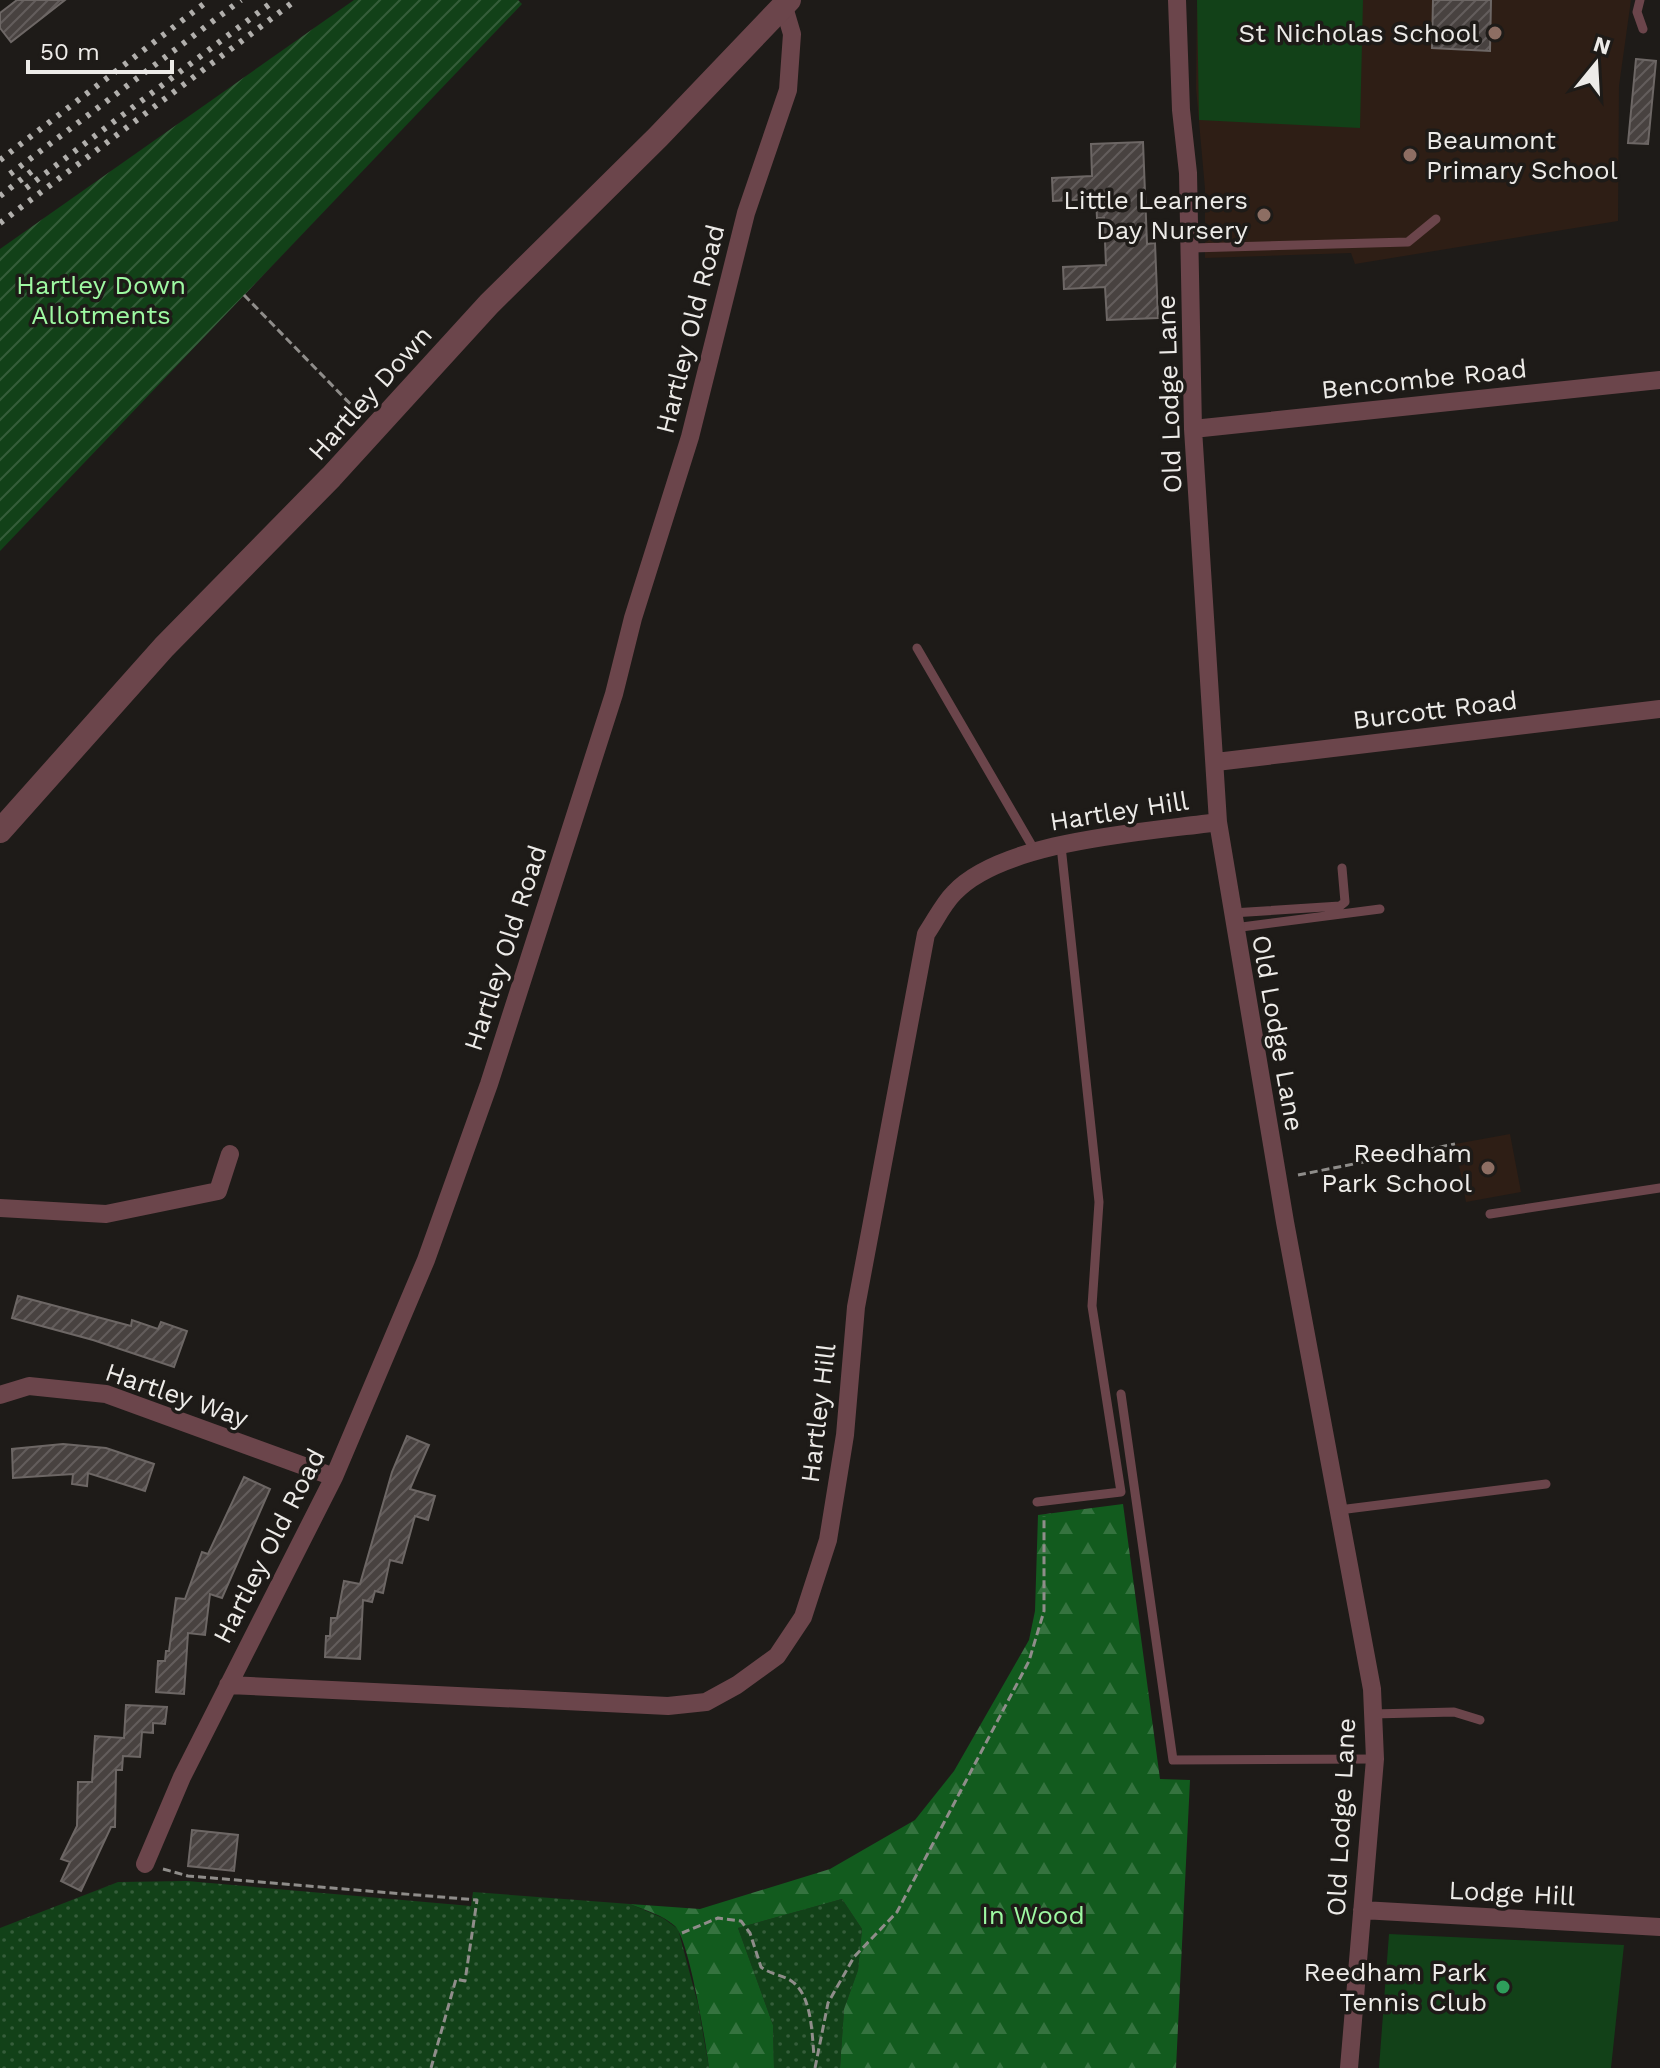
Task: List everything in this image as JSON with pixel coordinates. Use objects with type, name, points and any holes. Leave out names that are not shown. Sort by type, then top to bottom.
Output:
[{"type":"street","name":"Old Lodge Lane","points":[[1177,0],[1191,248],[1193,429],[1218,822],[1277,1179],[1372,1689],[1375,1759],[1349,2068]]},
{"type":"street","name":"Hartley Down","points":[[0,831],[164,647],[376,428],[489,304],[787,3]]},
{"type":"street","name":"Hartley Old Road","points":[[145,1864],[182,1777],[334,1477],[426,1260],[525,980],[690,437],[746,213],[788,90],[792,34],[787,3]]},
{"type":"street","name":"Bencombe Road","points":[[1193,429],[1660,380]]},
{"type":"street","name":"Burcott Road","points":[[1216,762],[1660,709]]},
{"type":"street","name":"Hartley Hill","points":[[228,1685],[668,1706],[706,1702],[777,1656],[803,1617],[828,1540],[845,1435],[856,1307],[926,934],[954,892],[987,870],[1035,851],[1218,822]]},
{"type":"street","points":[[0,1208],[106,1214],[218,1191],[230,1154]]},
{"type":"street","name":"Hartley Way","points":[[0,1395],[29,1386],[106,1394],[334,1477]]},
{"type":"street","name":"Lodge Hill","points":[[1362,1910],[1660,1927]]},
{"type":"lane","points":[[1640,0],[1637,12],[1643,29]]},
{"type":"lane","points":[[1191,248],[1408,242],[1436,219]]},
{"type":"lane","points":[[917,648],[1035,851]]},
{"type":"lane","points":[[1037,1502],[1121,1492],[1092,1306],[1099,1202],[1061,846]]},
{"type":"lane","points":[[1233,921],[1340,906],[1345,902],[1342,868]]},
{"type":"lane","points":[[1233,921],[1380,909]]},
{"type":"lane","points":[[1490,1214],[1660,1188]]},
{"type":"lane","points":[[1121,1394],[1173,1760],[1375,1759]]},
{"type":"lane","points":[[1339,1510],[1546,1484]]},
{"type":"lane","points":[[1373,1714],[1454,1712],[1480,1720]]},
{"type":"path","points":[[244,295],[376,428]]},
{"type":"path","points":[[1277,1179],[1455,1144]]},
{"type":"path","points":[[815,2060],[828,2003],[854,1957],[897,1912],[1029,1661],[1044,1611],[1043,1518],[1048,1511]]},
{"type":"path","points":[[145,1864],[188,1876],[477,1900],[465,1981],[456,1979],[431,2068]]},
{"type":"path","points":[[682,1933],[718,1918],[741,1921],[750,1933],[761,1967],[794,1983],[801,1991],[809,2016],[815,2068]]},
{"type":"shaded area","name":"Beaumont Primary School","points":[[1197,0],[1631,0],[1619,86],[1618,221],[1355,264],[1351,253],[1205,258],[1205,189],[1196,88]]},
{"type":"shaded area","name":"Reedham Park School","points":[[1510,1134],[1521,1192],[1466,1202],[1455,1144]]},
{"type":"green space","name":"Hartley Down Allotments","points":[[354,0],[518,0],[522,4],[0,551],[0,249]]},
{"type":"green space","points":[[1197,0],[1363,0],[1360,128],[1199,120]]},
{"type":"green space","name":"In Wood","points":[[1123,1504],[1160,1779],[1190,1780],[1176,2068],[840,2068],[844,2009],[858,1970],[862,1929],[842,1899],[738,1928],[773,2025],[774,2068],[709,2068],[696,1993],[680,1935],[675,1926],[665,1919],[630,1904],[700,1909],[830,1869],[915,1820],[954,1771],[1029,1640],[1035,1611],[1038,1515]]},
{"type":"green space","points":[[187,1881],[471,1906],[473,1892],[630,1904],[663,1918],[678,1929],[698,2004],[709,2068],[0,2068],[0,1928],[118,1882]]},
{"type":"green space","points":[[842,1899],[862,1929],[858,1970],[844,2009],[840,2068],[774,2068],[773,2025],[738,1928]]},
{"type":"green space","name":"Reedham Park Tennis Club","points":[[1389,1934],[1624,1945],[1611,2068],[1379,2068]]},
{"type":"building","points":[[17,0],[65,0],[11,42],[0,28],[0,13]]},
{"type":"building","points":[[1433,0],[1491,0],[1490,51],[1432,48]]},
{"type":"building","points":[[1636,59],[1656,61],[1648,144],[1628,143]]},
{"type":"building","points":[[1143,142],[1147,244],[1155,243],[1158,318],[1107,320],[1105,287],[1064,289],[1063,267],[1106,265],[1104,218],[1097,218],[1096,199],[1053,201],[1052,178],[1092,176],[1091,144]]},
{"type":"building","points":[[18,1296],[131,1326],[132,1320],[158,1329],[161,1322],[187,1331],[174,1367],[12,1318]]},
{"type":"building","points":[[407,1436],[429,1445],[410,1489],[435,1496],[428,1520],[415,1516],[402,1563],[390,1560],[383,1593],[375,1591],[372,1602],[363,1600],[360,1659],[325,1657],[326,1636],[330,1636],[331,1618],[337,1618],[344,1581],[360,1584],[392,1472]]},
{"type":"building","points":[[63,1444],[106,1448],[154,1464],[145,1491],[88,1473],[87,1486],[72,1484],[73,1474],[13,1478],[12,1449]]},
{"type":"building","points":[[244,1477],[270,1489],[222,1598],[210,1594],[205,1635],[188,1633],[184,1694],[156,1692],[158,1661],[165,1661],[166,1651],[169,1651],[176,1598],[185,1599],[202,1552],[208,1554]]},
{"type":"building","points":[[126,1705],[167,1707],[165,1724],[153,1723],[153,1733],[142,1732],[140,1757],[123,1756],[122,1770],[116,1770],[115,1827],[111,1827],[81,1891],[61,1881],[70,1862],[61,1859],[77,1826],[78,1782],[92,1782],[95,1736],[124,1738]]},
{"type":"building","points":[[192,1830],[238,1835],[234,1871],[188,1866]]},
{"type":"railway","points":[[0,160],[209,0]]},
{"type":"railway","points":[[10,174],[241,0]]},
{"type":"railway","points":[[26,188],[275,0]]},
{"type":"railway","points":[[0,223],[296,0]]},
{"type":"railway","points":[[0,196],[32,171]]},
{"type":"place","name":"St Nicholas School","points":[[1495,33]]},
{"type":"place","name":"Beaumont Primary School","points":[[1410,155]]},
{"type":"place","name":"Little Learners Day Nursery","points":[[1264,215]]},
{"type":"place","name":"Reedham Park School","points":[[1488,1168]]},
{"type":"place","name":"Reedham Park Tennis Club","points":[[1503,1987]]}]
